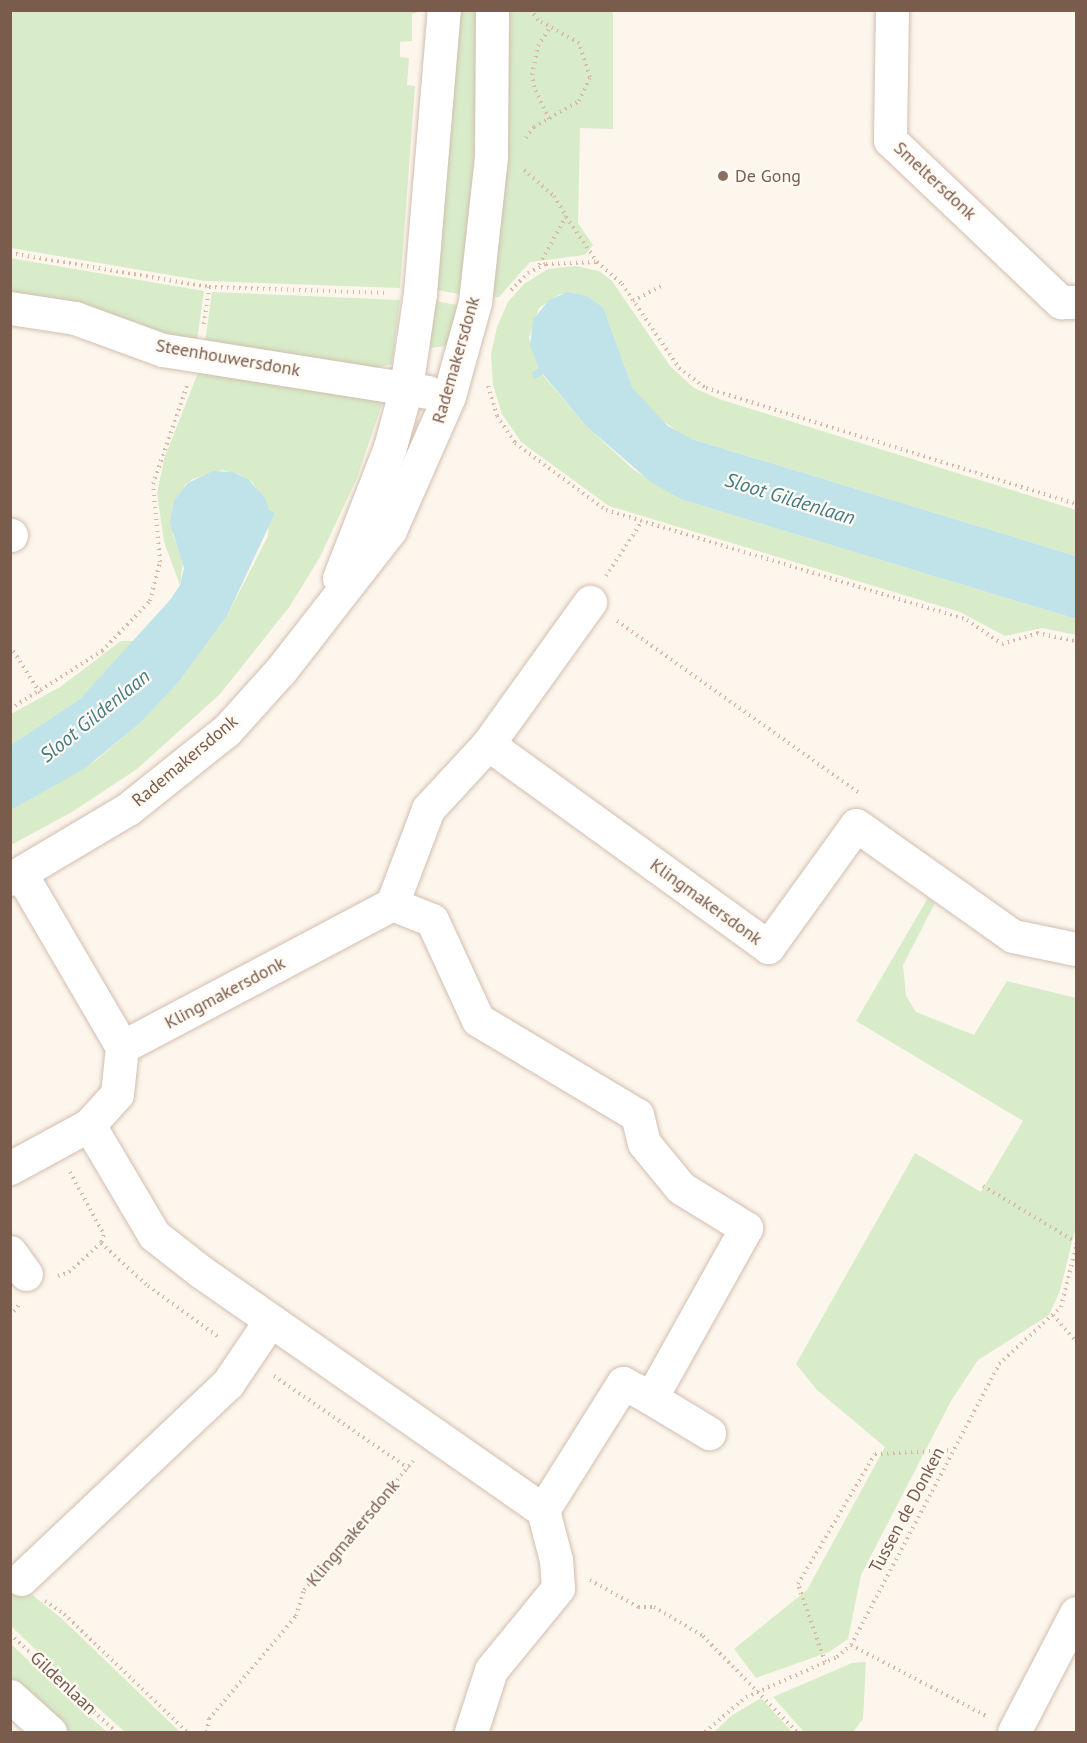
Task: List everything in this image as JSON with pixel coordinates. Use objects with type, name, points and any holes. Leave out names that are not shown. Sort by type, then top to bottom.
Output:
[{"type":"street","name":"Rademakersdonk","points":[[328,605],[390,447],[406,388],[420,293],[444,10]]},
{"type":"street","name":"Rademakersdonk","points":[[16,877],[128,808],[226,730],[281,670],[328,605],[390,530],[449,396],[475,302],[491,156],[492,10]]},
{"type":"street","name":"Smeltersdonk","points":[[892,10],[890,140],[1061,302],[1077,302]]},
{"type":"street","name":"Steenhouwersdonk","points":[[10,308],[75,318],[163,350],[198,352],[449,396]]},
{"type":"street","points":[[590,602],[488,744],[428,809],[392,904],[432,920],[478,1020],[637,1115],[644,1143],[681,1188],[746,1228],[651,1398]]},
{"type":"street","name":"Klingmakersdonk","points":[[488,744],[768,947],[856,825]]},
{"type":"street","points":[[856,825],[1013,936],[1077,949]]},
{"type":"street","points":[[10,1168],[89,1125],[117,1094],[122,1047],[16,877]]},
{"type":"street","name":"Klingmakersdonk","points":[[122,1047],[392,904]]},
{"type":"street","points":[[89,1125],[154,1235],[270,1321],[543,1510],[556,1560],[558,1588],[491,1670],[471,1732]]},
{"type":"street","points":[[21,1579],[228,1383],[270,1321]]},
{"type":"street","points":[[543,1510],[623,1383],[709,1433]]},
{"type":"street","points":[[1015,1732],[1077,1613]]},
{"type":"street","points":[[10,1696],[50,1732]]},
{"type":"path","points":[[523,141],[534,127],[579,101],[590,77],[579,43],[551,26],[531,10]]},
{"type":"path","points":[[549,118],[534,87],[532,75],[538,46],[551,26]]},
{"type":"path","points":[[520,161],[528,177],[554,196],[597,262],[615,277],[675,362],[706,388],[1077,504]]},
{"type":"path","points":[[537,267],[566,216]]},
{"type":"path","points":[[10,253],[209,287],[420,293]]},
{"type":"path","points":[[475,302],[500,307],[519,280],[537,267],[563,261],[597,262]]},
{"type":"path","points":[[633,301],[660,286]]},
{"type":"path","points":[[10,709],[40,693],[102,651],[138,616],[154,593],[160,551],[152,504],[153,484],[198,352],[209,287]]},
{"type":"path","points":[[487,378],[497,416],[515,443],[606,510],[967,620],[1002,644],[1037,633],[1077,640]]},
{"type":"path","points":[[642,521],[590,602],[858,791],[856,825]]},
{"type":"path","points":[[10,646],[40,693]]},
{"type":"path","points":[[10,1316],[27,1276],[69,1272],[101,1244],[104,1235],[54,1144]]},
{"type":"path","points":[[982,1186],[1077,1242]]},
{"type":"path","points":[[101,1244],[148,1286],[408,1468]]},
{"type":"path","name":"Tussen de Donken","points":[[705,1732],[724,1712],[758,1690],[825,1662],[851,1645],[999,1364],[1053,1315],[1067,1294],[1077,1246]]},
{"type":"path","points":[[1053,1315],[1077,1341]]},
{"type":"path","name":"Klingmakersdonk","points":[[207,1732],[209,1719],[296,1616],[304,1590],[408,1468],[431,1433]]},
{"type":"path","points":[[825,1662],[798,1584],[875,1454],[953,1450]]},
{"type":"path","points":[[556,1560],[638,1607],[654,1607],[703,1636],[797,1732]]},
{"type":"path","points":[[21,1579],[64,1614],[187,1732]]},
{"type":"path","name":"Gildenlaan","points":[[10,1634],[116,1732]]},
{"type":"path","points":[[851,1645],[1015,1732]]},
{"type":"green space","points":[[10,11],[421,11],[412,14],[412,41],[400,42],[400,57],[409,58],[407,85],[415,86],[400,288],[205,281],[11,248]]},
{"type":"green space","points":[[452,11],[481,11],[482,108],[464,295],[432,289]]},
{"type":"green space","points":[[505,11],[613,11],[613,129],[580,128],[578,223],[593,245],[585,255],[530,262],[499,297],[488,296]]},
{"type":"green space","points":[[10,258],[204,291],[197,340],[183,342],[11,298]]},
{"type":"green space","points":[[575,266],[599,271],[612,281],[670,366],[694,388],[719,399],[1076,510],[1076,556],[686,437],[653,414],[633,389],[603,307],[587,296],[560,294],[539,308],[529,338],[539,368],[531,373],[535,378],[542,374],[586,426],[634,470],[683,500],[1076,619],[1076,635],[1042,628],[1005,636],[960,612],[609,506],[521,442],[502,414],[493,385],[491,354],[497,327],[508,302],[524,284],[548,269]]},
{"type":"green space","points":[[212,292],[400,300],[392,364],[369,370],[205,342]]},
{"type":"green space","points":[[430,300],[462,306],[450,345],[426,349]]},
{"type":"green space","points":[[201,365],[364,393],[382,404],[357,478],[320,557],[290,606],[220,694],[137,769],[72,812],[11,845],[11,810],[95,761],[139,724],[178,683],[227,616],[268,536],[269,511],[253,483],[239,474],[222,470],[193,479],[185,485],[173,535],[183,562],[180,585],[164,542],[157,494],[164,459]]},
{"type":"green space","points":[[121,641],[135,641],[80,699],[11,745],[11,714],[60,687]]},
{"type":"green space","points":[[928,898],[935,903],[903,965],[906,996],[916,1012],[974,1035],[1007,981],[1076,998],[1075,1230],[1060,1291],[1049,1315],[978,1360],[951,1401],[861,1575],[848,1639],[829,1652],[756,1678],[734,1649],[807,1590],[885,1447],[817,1390],[796,1364],[915,1153],[981,1192],[1023,1121],[856,1021]]},
{"type":"green space","points":[[20,1585],[61,1618],[180,1732],[125,1732],[76,1688],[11,1626],[11,1593]]},
{"type":"green space","points":[[10,1643],[107,1732],[62,1732],[11,1684]]},
{"type":"green space","points":[[866,1662],[863,1719],[853,1732],[804,1732],[773,1697],[852,1663]]},
{"type":"green space","points":[[761,1698],[792,1732],[714,1732],[731,1716]]},
{"type":"water","name":"Sloot Gildenlaan","points":[[568,292],[587,296],[603,307],[633,389],[668,426],[692,439],[1076,556],[1076,619],[683,500],[652,483],[586,426],[543,374],[535,379],[531,373],[539,368],[530,345],[533,320],[549,300]]},
{"type":"water","name":"Sloot Gildenlaan","points":[[213,471],[233,472],[248,479],[265,498],[269,510],[275,513],[227,616],[178,683],[139,724],[84,769],[11,810],[11,745],[80,699],[170,600],[180,585],[184,568],[170,523],[174,501],[188,483]]},
{"type":"place","name":"De Gong","points":[[723,176]]}]
